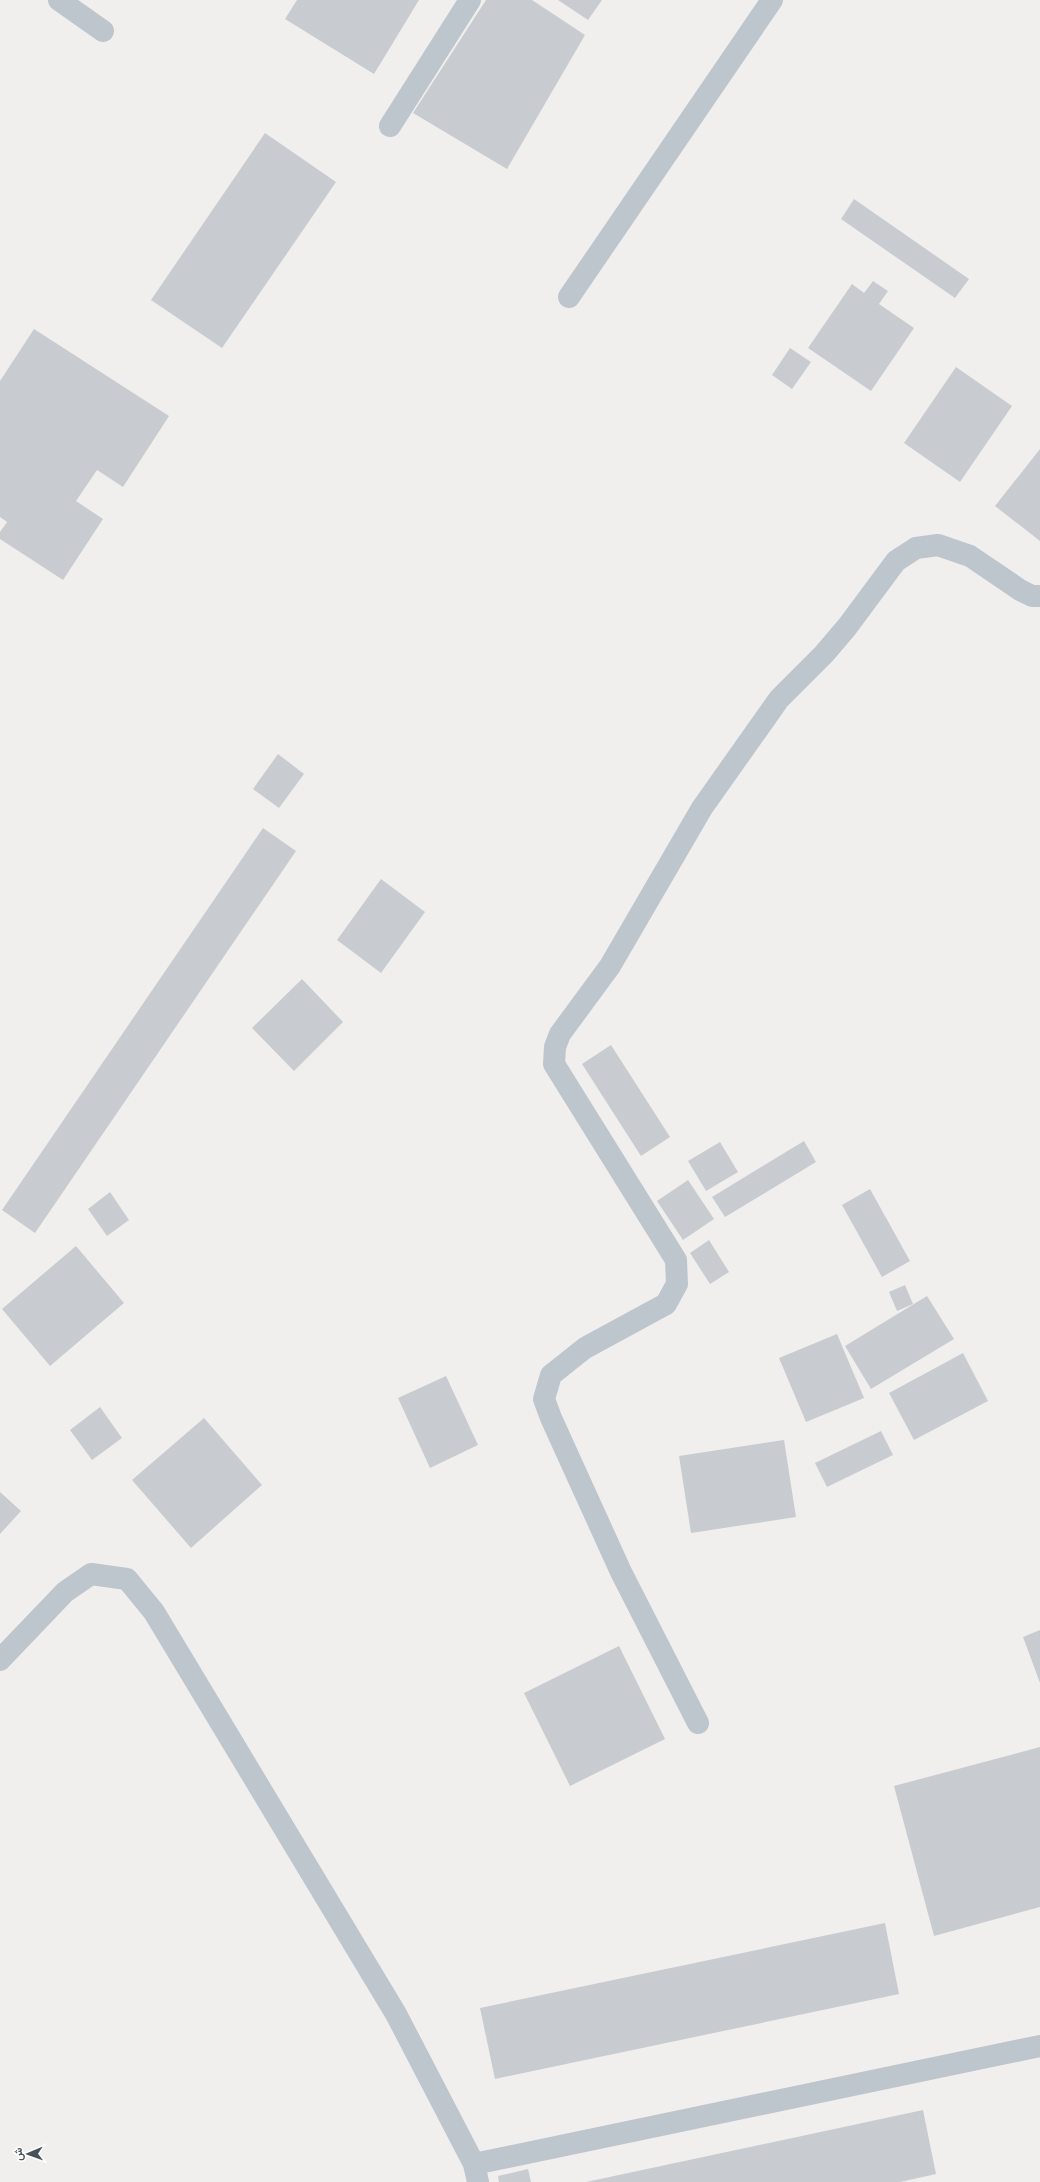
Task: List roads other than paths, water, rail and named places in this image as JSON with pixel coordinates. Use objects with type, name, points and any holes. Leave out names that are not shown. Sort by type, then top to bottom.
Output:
[{"type":"street","points":[[59,0],[103,31]]},
{"type":"street","points":[[390,126],[470,0]]},
{"type":"street","points":[[569,297],[772,0]]},
{"type":"street","points":[[698,1723],[621,1572],[551,1418],[544,1398],[551,1374],[585,1348],[666,1304],[677,1284],[676,1260],[554,1064],[555,1047],[560,1034],[610,966],[702,808],[779,699],[824,654],[847,627],[896,561],[916,548],[938,545],[970,556],[1020,590],[1032,596],[1040,596]]},
{"type":"street","points":[[0,1660],[65,1592],[91,1574],[127,1579],[154,1612],[396,2014],[476,2173],[1040,2046]]}]
